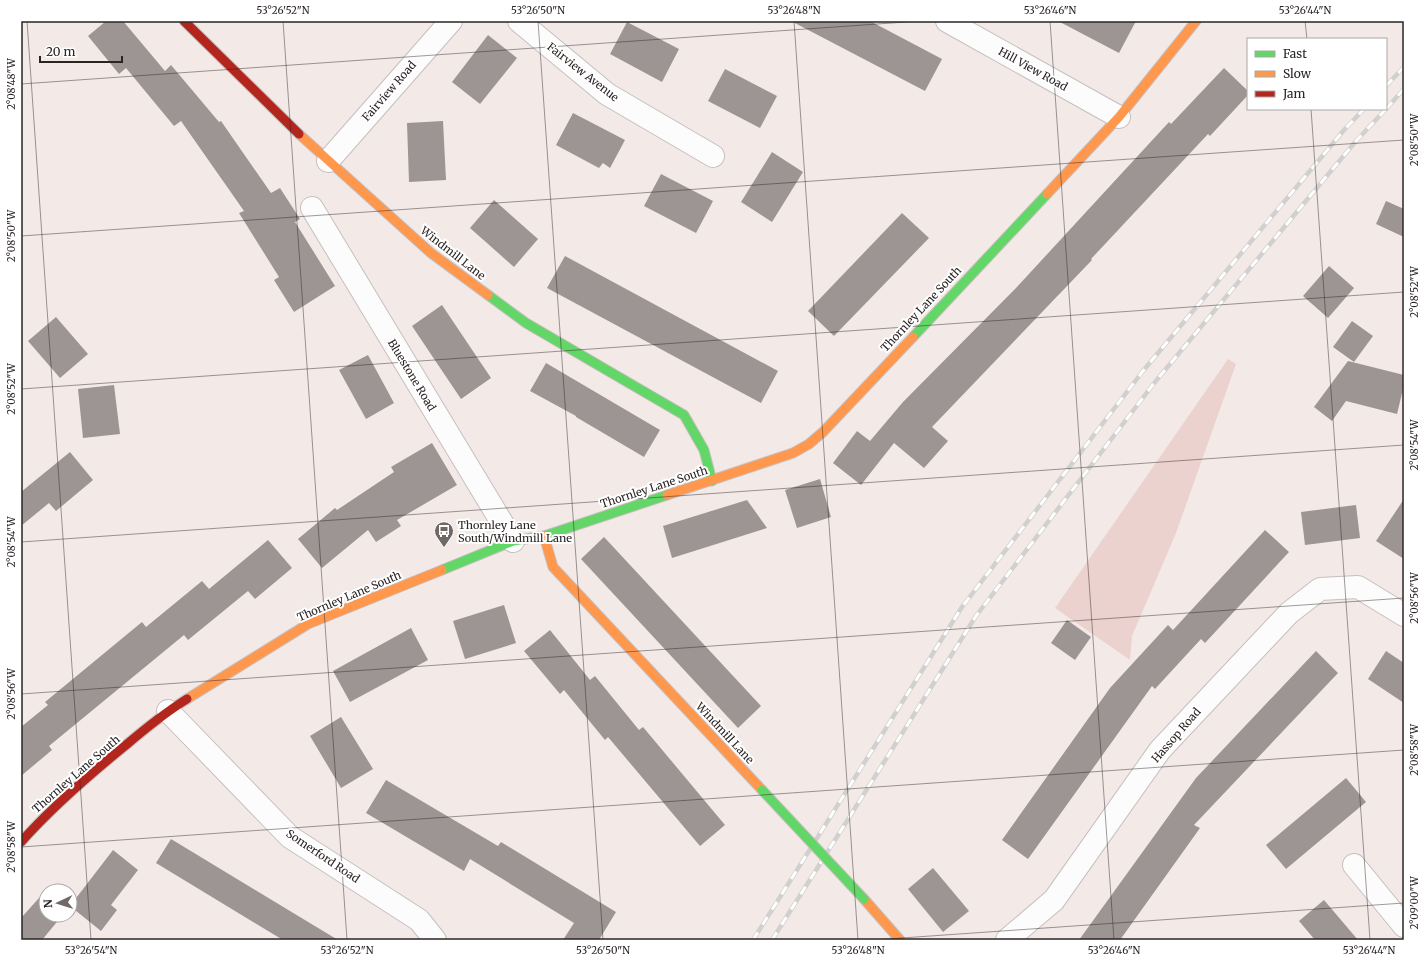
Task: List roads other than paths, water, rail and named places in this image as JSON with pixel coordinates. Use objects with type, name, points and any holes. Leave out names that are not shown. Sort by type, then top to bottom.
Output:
[{"type":"street","name":"Windmill Lane","points":[[184,21],[328,161],[431,253],[526,323],[684,415],[704,450],[712,481]]},
{"type":"street","name":"Fairview Road","points":[[328,161],[451,21]]},
{"type":"street","name":"Fairview Avenue","points":[[519,21],[607,94],[713,156]]},
{"type":"street","name":"Hill View Road","points":[[947,21],[1119,116]]},
{"type":"street","name":"Thornley Lane South","points":[[21,842],[39,822],[90,774],[168,711],[308,624],[513,541],[544,536],[712,481],[793,452],[809,444],[823,432],[1119,116],[1196,21]]},
{"type":"street","name":"Bluestone Road","points":[[312,208],[513,541]]},
{"type":"street","name":"Windmill Lane","points":[[544,536],[553,567],[864,899],[900,940]]},
{"type":"street","name":"Hassop Road","points":[[1007,940],[1054,900],[1160,750],[1289,613],[1320,589],[1358,587],[1404,615]]},
{"type":"street","name":"Somerford Road","points":[[168,711],[290,837],[419,920],[435,940]]},
{"type":"street","points":[[1354,865],[1404,926]]},
{"type":"railway","points":[[1387,85],[1404,67]]},
{"type":"railway","points":[[1387,108],[1404,89]]},
{"type":"railway","points":[[753,940],[962,607],[1143,371],[1344,130],[1363,110]]},
{"type":"railway","points":[[772,940],[976,616],[1155,382],[1356,141],[1385,110]]},
{"type":"place","name":"Thornley Lane South/Windmill Lane","points":[[444,548]]}]
